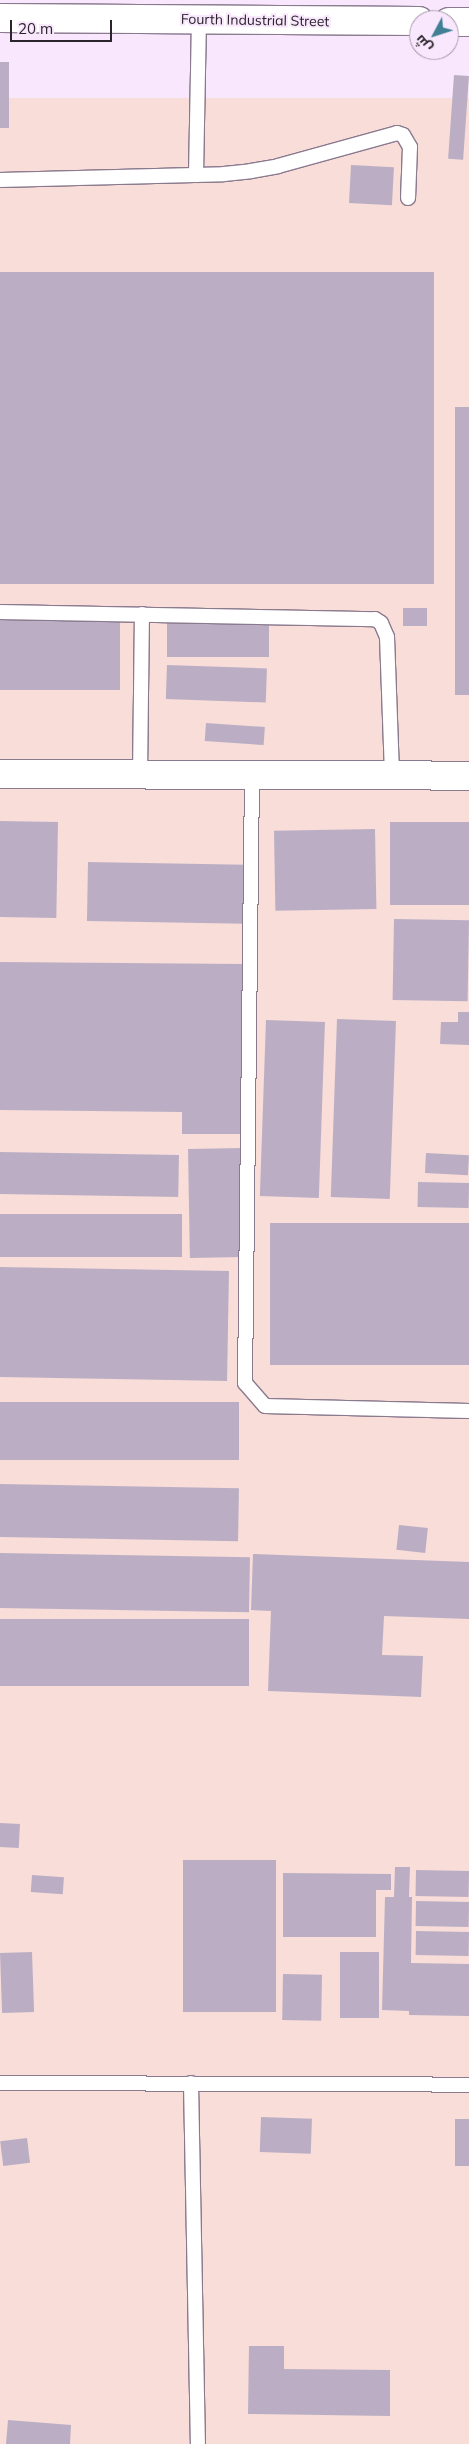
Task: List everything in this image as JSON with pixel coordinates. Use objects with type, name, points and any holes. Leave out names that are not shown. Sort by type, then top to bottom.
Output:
[{"type":"street","name":"Fourth Industrial Street","points":[[0,18],[409,21]]},
{"type":"street","points":[[0,774],[469,776]]},
{"type":"lane","points":[[196,175],[199,19]]},
{"type":"lane","points":[[0,180],[224,174],[278,166],[397,133],[403,135],[410,147],[408,198]]},
{"type":"lane","points":[[0,612],[367,617],[381,623],[387,637],[392,776]]},
{"type":"lane","points":[[140,775],[142,614]]},
{"type":"lane","points":[[252,775],[245,1383],[266,1406],[469,1412]]},
{"type":"lane","points":[[0,2083],[469,2084]]},
{"type":"lane","points":[[190,2083],[198,2444]]},
{"type":"shaded area","points":[[0,98],[469,98],[469,2444],[0,2444]]},
{"type":"building","points":[[0,62],[9,62],[9,128],[0,128]]},
{"type":"building","points":[[454,75],[469,76],[463,160],[448,159]]},
{"type":"building","points":[[351,165],[394,167],[392,205],[349,203]]},
{"type":"building","points":[[0,272],[434,272],[434,584],[0,584]]},
{"type":"building","points":[[455,407],[469,407],[469,695],[455,695]]},
{"type":"building","points":[[403,608],[427,608],[427,626],[403,626]]},
{"type":"building","points":[[0,616],[120,616],[120,690],[0,690]]},
{"type":"building","points":[[167,620],[269,620],[269,657],[167,657]]},
{"type":"building","points":[[167,665],[267,668],[266,702],[166,699]]},
{"type":"building","points":[[206,723],[265,727],[264,745],[205,741]]},
{"type":"building","points":[[0,821],[58,822],[56,918],[0,917]]},
{"type":"building","points":[[390,822],[469,822],[469,905],[390,905]]},
{"type":"building","points":[[375,829],[376,909],[275,911],[274,831]]},
{"type":"building","points":[[88,862],[245,865],[244,924],[87,921]]},
{"type":"building","points":[[394,919],[469,920],[468,1001],[393,1000]]},
{"type":"building","points":[[0,962],[242,964],[242,1134],[182,1134],[182,1112],[0,1110]]},
{"type":"building","points":[[458,1012],[469,1012],[469,1045],[440,1044],[441,1022],[458,1022]]},
{"type":"building","points":[[337,1019],[396,1021],[390,1199],[331,1197]]},
{"type":"building","points":[[266,1020],[325,1022],[319,1198],[260,1196]]},
{"type":"building","points":[[242,1148],[244,1257],[190,1258],[188,1149]]},
{"type":"building","points":[[0,1152],[179,1155],[178,1197],[0,1194]]},
{"type":"building","points":[[426,1153],[469,1155],[468,1175],[425,1173]]},
{"type":"building","points":[[418,1182],[469,1183],[469,1208],[418,1207]]},
{"type":"building","points":[[0,1214],[182,1214],[182,1257],[0,1257]]},
{"type":"building","points":[[270,1223],[469,1223],[469,1365],[270,1365]]},
{"type":"building","points":[[0,1267],[229,1271],[227,1381],[0,1377]]},
{"type":"building","points":[[0,1402],[239,1402],[239,1460],[0,1460]]},
{"type":"building","points":[[0,1484],[239,1488],[238,1541],[0,1537]]},
{"type":"building","points":[[399,1525],[428,1528],[425,1553],[396,1550]]},
{"type":"building","points":[[0,1553],[250,1557],[249,1612],[0,1608]]},
{"type":"building","points":[[253,1554],[469,1562],[469,1619],[384,1616],[382,1655],[423,1656],[421,1697],[268,1691],[271,1611],[251,1610]]},
{"type":"building","points":[[0,1619],[249,1619],[249,1686],[0,1686]]},
{"type":"building","points":[[0,1823],[20,1824],[19,1848],[0,1847]]},
{"type":"building","points":[[183,1860],[276,1860],[276,2012],[183,2012]]},
{"type":"building","points":[[395,1867],[410,1867],[409,1897],[412,1897],[411,1963],[469,1964],[469,2016],[409,2015],[409,2011],[382,2010],[385,1897],[394,1897]]},
{"type":"building","points":[[416,1870],[469,1871],[469,1897],[416,1896]]},
{"type":"building","points":[[283,1873],[391,1874],[391,1890],[376,1890],[376,1937],[283,1937]]},
{"type":"building","points":[[32,1875],[64,1877],[63,1894],[31,1892]]},
{"type":"building","points":[[416,1901],[469,1902],[469,1927],[416,1926]]},
{"type":"building","points":[[416,1931],[469,1932],[469,1956],[416,1955]]},
{"type":"building","points":[[32,1952],[34,2012],[2,2013],[0,1953]]},
{"type":"building","points":[[340,1952],[379,1952],[379,2018],[340,2018]]},
{"type":"building","points":[[283,1974],[322,1975],[321,2021],[282,2020]]},
{"type":"building","points":[[261,2117],[312,2119],[311,2154],[260,2152]]},
{"type":"building","points":[[455,2119],[469,2119],[469,2166],[455,2166]]},
{"type":"building","points":[[27,2138],[30,2163],[3,2166],[0,2141]]},
{"type":"building","points":[[249,2346],[284,2346],[284,2369],[390,2370],[390,2416],[248,2414]]},
{"type":"building","points":[[8,2420],[71,2425],[70,2444],[6,2444]]}]
